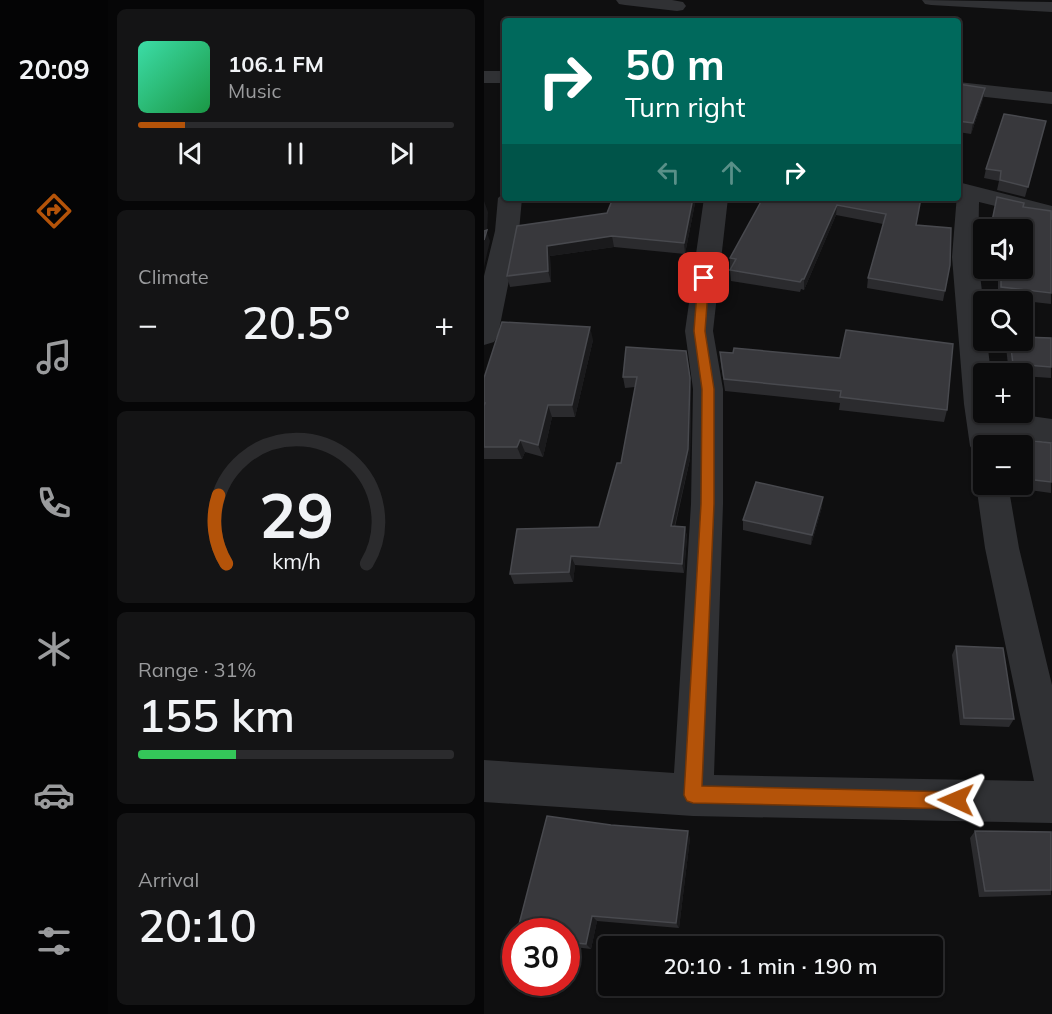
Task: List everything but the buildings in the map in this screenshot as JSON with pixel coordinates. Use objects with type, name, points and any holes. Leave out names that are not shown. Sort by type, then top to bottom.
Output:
[{"type":"street","points":[[625,0],[681,3]]},
{"type":"street","points":[[931,0],[1051,7]]},
{"type":"street","points":[[667,18],[681,3]]},
{"type":"street","points":[[484,77],[502,77]]},
{"type":"street","points":[[961,88],[1051,98]]},
{"type":"street","points":[[1051,213],[963,190],[965,257],[984,433],[1051,431]]},
{"type":"street","points":[[484,335],[507,231],[510,201]]},
{"type":"street","points":[[693,795],[708,504],[708,389],[699,331],[716,201]]},
{"type":"street","points":[[994,495],[1002,548],[1051,774]]},
{"type":"street","points":[[484,781],[693,795],[1051,802]]},
{"type":"route","points":[[704,278],[699,331],[708,389],[708,504],[693,795],[956,800]]}]
